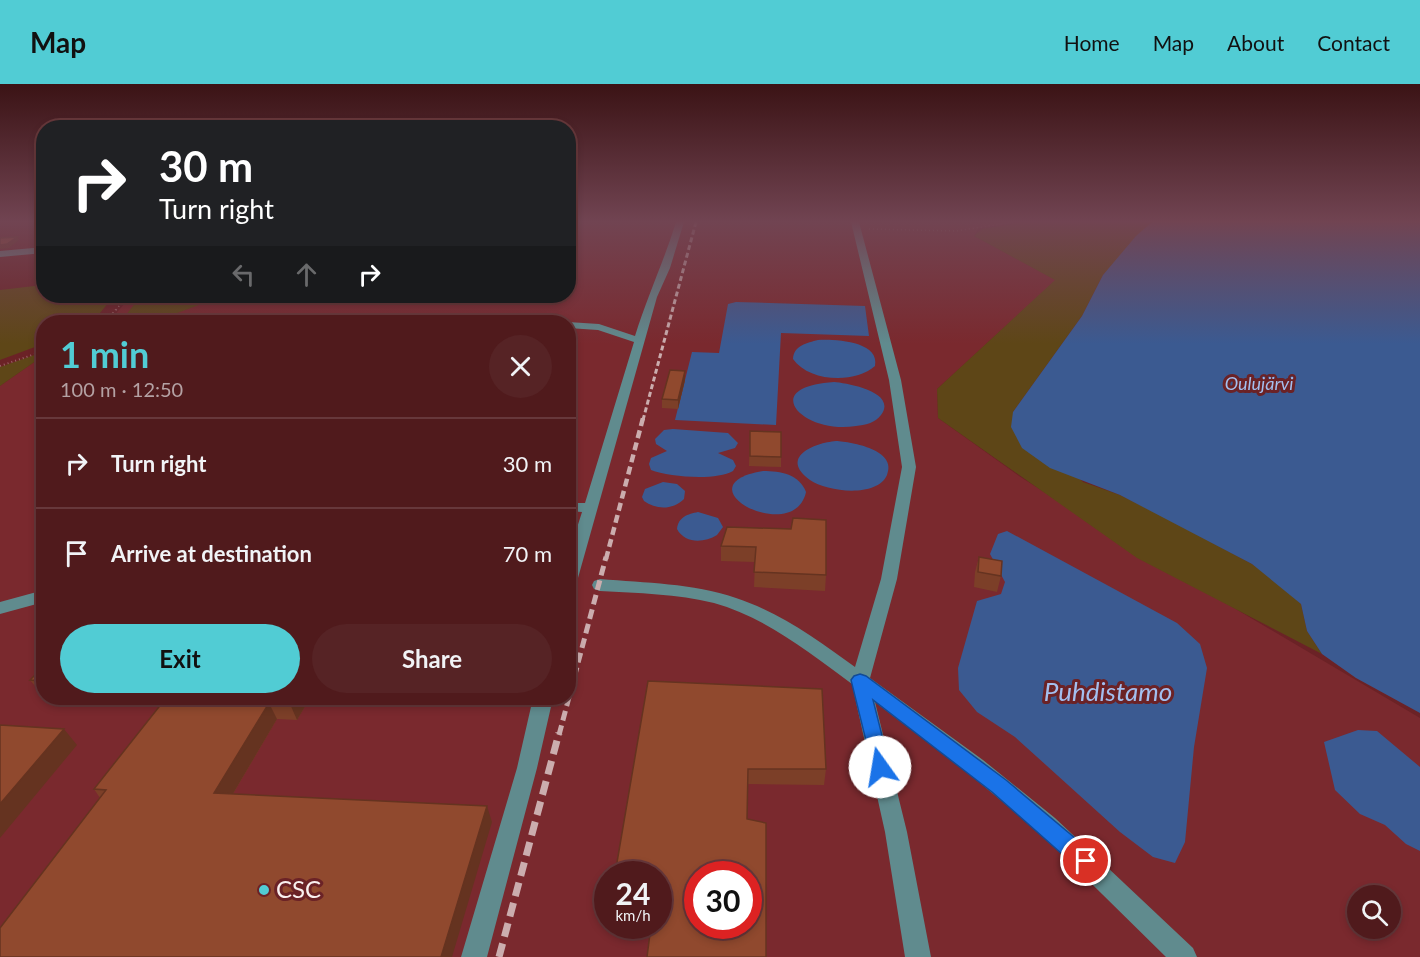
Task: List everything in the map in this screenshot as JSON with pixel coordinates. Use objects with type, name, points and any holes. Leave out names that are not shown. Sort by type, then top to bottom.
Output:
[{"type":"street","points":[[576,558],[652,297],[668,263]]},
{"type":"street","points":[[865,263],[895,380],[909,467],[889,579],[860,680],[896,832],[918,957]]},
{"type":"street","points":[[576,326],[599,327],[641,341]]},
{"type":"street","points":[[576,507],[591,508]]},
{"type":"street","points":[[600,585],[695,592],[747,608],[783,628],[860,680],[999,786],[1070,845],[1184,957]]},
{"type":"street","points":[[0,608],[36,598]]},
{"type":"street","points":[[474,957],[527,768],[541,705]]},
{"type":"path","points":[[111,315],[121,303]]},
{"type":"path","points":[[0,366],[36,354]]},
{"type":"shaded area","points":[[576,263],[1024,263],[1056,280],[937,389],[938,418],[1019,476],[1119,540],[1420,718],[1420,957],[0,957],[0,386],[36,361],[36,705],[576,705],[576,315],[115,315],[125,303],[576,303]]},
{"type":"shaded area","points":[[1023,263],[1114,263],[1103,275],[1082,316],[1013,412],[1083,482],[1120,495],[1166,518],[1252,564],[1280,584],[1301,604],[1307,631],[1322,654],[1137,558],[938,418],[937,389],[1055,280]]},
{"type":"shaded area","points":[[36,286],[36,303],[108,303],[98,315],[36,315],[36,347],[0,360],[0,290]]},
{"type":"shaded area","points":[[135,303],[204,303],[172,315],[126,315]]},
{"type":"shaded area","points":[[36,354],[36,361],[0,386],[0,367]]},
{"type":"water","name":"Oulujärvi","points":[[1113,263],[1420,263],[1420,713],[1356,678],[1322,654],[1307,631],[1301,604],[1252,564],[1120,495],[1050,468],[1022,448],[1011,427],[1013,412],[1082,316],[1103,275]]},
{"type":"water","points":[[736,302],[865,306],[869,336],[781,333],[776,425],[675,420],[692,352],[719,353],[728,304]]},
{"type":"water","points":[[818,340],[844,341],[863,347],[875,358],[875,366],[856,376],[844,378],[821,376],[800,367],[793,359],[798,348]]},
{"type":"water","points":[[834,382],[869,390],[877,395],[883,400],[884,407],[881,415],[866,424],[837,427],[820,424],[797,409],[793,400],[797,392],[810,386]]},
{"type":"water","points":[[664,430],[728,433],[738,443],[735,448],[718,453],[733,460],[736,466],[733,471],[716,476],[692,477],[669,475],[651,470],[649,464],[651,458],[667,451],[656,444],[655,439]]},
{"type":"water","points":[[836,441],[872,449],[886,459],[889,466],[882,482],[863,490],[839,490],[818,484],[801,472],[798,464],[803,453],[818,445]]},
{"type":"water","points":[[763,471],[783,473],[799,481],[806,492],[797,507],[782,514],[765,513],[748,507],[736,498],[732,488],[740,478]]},
{"type":"water","points":[[663,482],[677,484],[685,491],[684,499],[680,503],[664,508],[644,501],[642,497],[645,489]]},
{"type":"water","points":[[698,512],[718,518],[723,527],[717,535],[706,540],[695,541],[680,534],[677,529],[681,519]]},
{"type":"water","name":"Puhdistamo","points":[[1007,531],[1177,623],[1200,644],[1207,668],[1194,747],[1185,842],[1175,863],[1153,857],[1120,832],[1015,737],[977,712],[959,690],[958,668],[977,601],[1001,594],[1005,582],[990,554],[998,534]]},
{"type":"water","points":[[1358,730],[1377,731],[1420,767],[1420,851],[1406,844],[1385,825],[1360,814],[1335,790],[1324,742]]},
{"type":"building","points":[[670,370],[685,371],[678,400],[662,399]]},
{"type":"building","points":[[750,431],[781,432],[781,457],[750,456]]},
{"type":"building","points":[[793,518],[826,520],[826,575],[754,572],[756,547],[721,546],[727,527],[791,529]]},
{"type":"building","points":[[979,557],[1002,561],[1001,576],[978,572]]},
{"type":"building","points":[[648,681],[822,689],[826,769],[748,769],[747,819],[766,823],[766,957],[647,957],[649,939],[672,939],[672,861],[617,861]]},
{"type":"building","name":"CSC","points":[[160,705],[268,705],[214,793],[487,806],[441,957],[0,957],[0,928],[106,790],[94,789]]},
{"type":"building","points":[[0,725],[64,729],[0,804]]},
{"type":"railway","points":[[643,420],[685,263]]},
{"type":"railway","points":[[606,559],[643,418]]},
{"type":"railway","points":[[576,671],[606,557]]},
{"type":"railway","points":[[559,735],[567,705]]},
{"type":"railway","points":[[499,957],[559,733]]},
{"type":"place","name":"CSC","points":[[264,890]]},
{"type":"route","points":[[880,767],[860,680],[999,786],[1086,861]]}]
